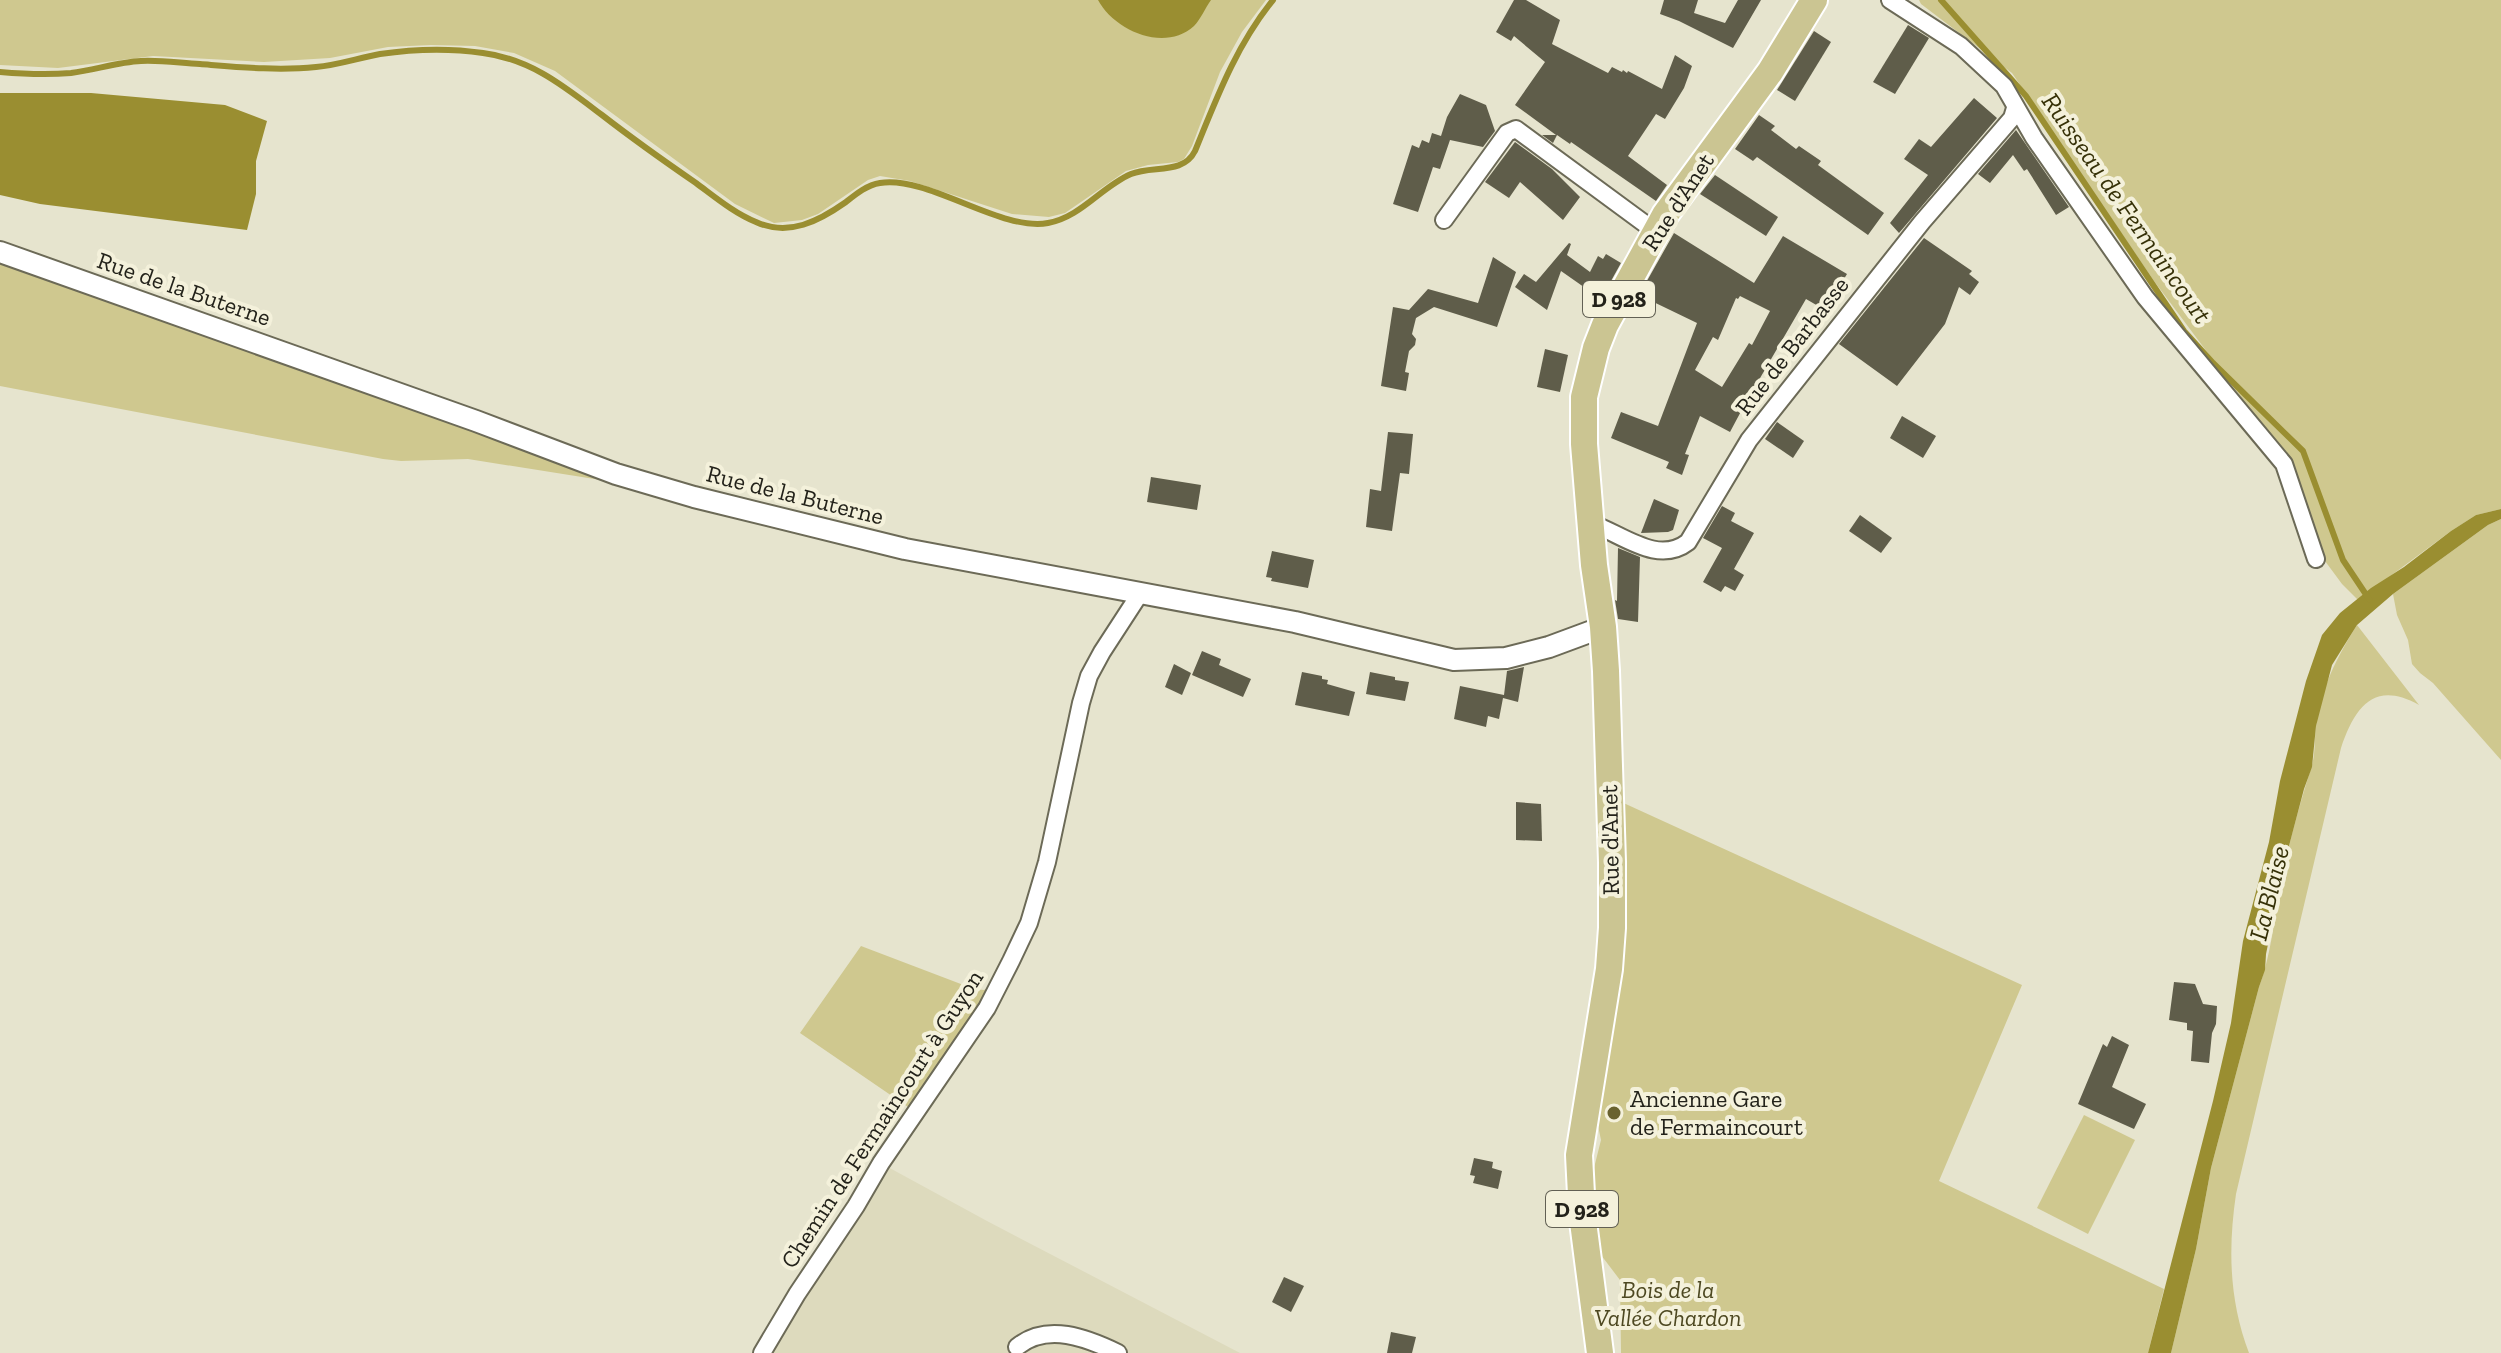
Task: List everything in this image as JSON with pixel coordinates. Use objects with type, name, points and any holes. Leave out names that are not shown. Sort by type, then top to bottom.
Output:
[{"type":"main road","name":"Rue d'Anet","points":[[1600,1353],[1580,1185],[1581,1133],[1609,969],[1612,862],[1583,428],[1587,382],[1605,325],[1656,232],[1678,195],[1776,63],[1814,0]]},
{"type":"street","points":[[1890,0],[1934,27],[2004,86],[2034,138],[2145,297],[2284,464],[2316,559]]},
{"type":"street","name":"Rue de Barbasse","points":[[1590,523],[1656,551],[1672,551],[1688,542],[1749,440],[1897,251],[2012,118],[2015,108]]},
{"type":"street","points":[[1444,220],[1507,133],[1516,129],[1656,232]]},
{"type":"street","name":"Rue de la Buterne","points":[[0,252],[640,482],[905,549],[1295,622],[1454,660],[1506,658],[1597,630]]},
{"type":"street","name":"Chemin de Fermaincourt à Guyon","points":[[762,1353],[881,1163],[987,1008],[1011,961],[1029,923],[1047,862],[1089,676],[1141,592]]},
{"type":"street","points":[[1017,1347],[1041,1334],[1059,1334],[1099,1344],[1118,1353]]},
{"type":"shaded area","points":[[886,1166],[987,1221],[1240,1353],[767,1353]]},
{"type":"green space","points":[[0,0],[1266,0],[1242,32],[1220,72],[1192,146],[1184,159],[1178,162],[1126,171],[1065,213],[1049,217],[1012,214],[910,181],[880,176],[868,180],[818,214],[802,220],[774,223],[735,204],[555,71],[514,53],[475,46],[431,45],[388,47],[330,58],[264,62],[153,56],[58,68],[0,65]]},
{"type":"green space","points":[[1919,0],[2501,0],[2501,509],[2476,515],[2358,600],[2342,584],[2315,543],[2303,492],[2290,463],[2154,281],[2012,73]]},
{"type":"green space","points":[[0,261],[300,367],[607,481],[468,459],[383,459],[0,386]]},
{"type":"green space","points":[[2501,519],[2501,760],[2433,683],[2412,664],[2408,640],[2397,615],[2393,594],[2488,525]]},
{"type":"green space","points":[[2357,625],[2419,705],[2390,695],[2368,702],[2353,720],[2341,748],[2236,1194],[2232,1274],[2237,1314],[2249,1353],[2171,1353],[2196,1249],[2211,1168],[2266,964],[2287,856],[2313,763],[2322,699],[2337,661]]},
{"type":"green space","name":"Bois de la Vallée Chardon","points":[[1617,800],[2022,985],[1939,1181],[2164,1289],[2148,1353],[1621,1353],[1620,1280],[1601,1255],[1592,1176],[1601,1140],[1597,1121]]},
{"type":"green space","points":[[861,946],[974,989],[984,990],[993,986],[911,1109],[800,1033]]},
{"type":"green space","points":[[2084,1115],[2135,1140],[2088,1234],[2037,1208]]},
{"type":"water","points":[[1098,0],[1211,0],[1194,26],[1169,38],[1155,38],[1127,29],[1105,11]]},
{"type":"water","points":[[0,93],[91,93],[225,105],[267,121],[256,161],[256,194],[247,230],[40,204],[0,195]]},
{"type":"water","name":"La Blaise","points":[[2501,509],[2501,519],[2488,525],[2393,594],[2357,625],[2332,665],[2316,726],[2312,767],[2285,861],[2265,970],[2211,1168],[2196,1249],[2171,1353],[2148,1353],[2231,1023],[2243,941],[2269,842],[2280,781],[2306,681],[2322,635],[2340,613],[2371,588],[2451,531],[2476,515]]},
{"type":"building","points":[[1514,0],[1526,0],[1560,20],[1552,44],[1608,73],[1612,67],[1622,72],[1628,71],[1662,89],[1675,55],[1692,66],[1684,88],[1665,119],[1656,114],[1628,156],[1667,185],[1656,201],[1571,142],[1557,135],[1553,143],[1542,135],[1556,135],[1515,105],[1545,62],[1514,36],[1511,41],[1496,32]]},
{"type":"building","points":[[1664,0],[1698,0],[1694,13],[1725,23],[1738,0],[1761,0],[1733,48],[1660,14]]},
{"type":"building","points":[[1908,25],[1929,38],[1895,94],[1873,82]]},
{"type":"building","points":[[1814,31],[1831,42],[1795,101],[1777,90]]},
{"type":"building","points":[[1460,94],[1486,105],[1495,131],[1483,147],[1450,140],[1440,169],[1433,167],[1418,212],[1393,204],[1412,145],[1419,148],[1422,140],[1429,143],[1432,133],[1441,136]]},
{"type":"building","points":[[1974,98],[1997,118],[1899,233],[1890,223],[1928,175],[1904,159],[1919,139],[1931,147]]},
{"type":"building","points":[[1759,115],[1775,126],[1771,130],[1796,149],[1799,146],[1821,161],[1818,165],[1884,213],[1868,235],[1757,157],[1753,161],[1735,149]]},
{"type":"building","points":[[2016,130],[2069,207],[2056,215],[2027,169],[2024,171],[2013,155],[1990,183],[1978,174]]},
{"type":"building","points":[[1515,142],[1552,169],[1580,197],[1563,220],[1520,182],[1509,198],[1485,182]]},
{"type":"building","points":[[1715,175],[1778,217],[1766,236],[1700,194]]},
{"type":"building","points":[[1674,233],[1754,283],[1783,236],[1847,274],[1825,310],[1806,299],[1756,385],[1758,387],[1749,404],[1746,402],[1730,432],[1700,416],[1685,454],[1689,455],[1682,475],[1666,468],[1669,462],[1611,438],[1621,412],[1658,426],[1697,323],[1639,295]],"holes":[[[1740,296],[1770,311],[1752,345],[1749,343],[1722,387],[1695,370],[1713,337],[1718,340],[1736,298]]]},
{"type":"building","points":[[1924,238],[1972,271],[1969,274],[1979,282],[1970,295],[1959,287],[1945,324],[1897,386],[1839,344]]},
{"type":"building","points":[[1569,243],[1567,255],[1590,272],[1598,256],[1603,259],[1606,254],[1621,263],[1601,299],[1561,271],[1547,310],[1515,287],[1524,274],[1536,282]]},
{"type":"building","points":[[1493,257],[1516,272],[1497,327],[1434,307],[1416,318],[1412,334],[1416,339],[1415,345],[1409,351],[1405,372],[1409,373],[1406,391],[1381,386],[1393,307],[1409,310],[1428,289],[1478,303]]},
{"type":"building","points":[[1545,349],[1568,355],[1560,392],[1537,387]]},
{"type":"building","points":[[1902,416],[1936,436],[1923,458],[1890,438]]},
{"type":"building","points":[[1777,422],[1804,441],[1793,458],[1765,439]]},
{"type":"building","points":[[1388,432],[1413,434],[1409,474],[1400,473],[1392,531],[1366,527],[1370,489],[1381,491]]},
{"type":"building","points":[[1151,477],[1201,485],[1197,510],[1147,502]]},
{"type":"building","points":[[1654,499],[1679,510],[1673,530],[1641,533]]},
{"type":"building","points":[[1722,506],[1735,513],[1731,521],[1754,533],[1734,569],[1744,575],[1735,591],[1725,586],[1721,592],[1703,582],[1722,548],[1703,538]]},
{"type":"building","points":[[1860,515],[1892,538],[1881,553],[1849,531]]},
{"type":"building","points":[[1618,548],[1640,557],[1638,622],[1618,619],[1615,600]]},
{"type":"building","points":[[1272,551],[1314,560],[1308,588],[1271,581],[1272,578],[1266,577]]},
{"type":"building","points":[[1202,651],[1221,659],[1219,665],[1251,679],[1243,697],[1192,675]]},
{"type":"building","points":[[1174,664],[1191,673],[1182,695],[1165,687]]},
{"type":"building","points":[[1524,667],[1518,702],[1503,698],[1499,719],[1488,716],[1486,727],[1454,719],[1460,686],[1504,695],[1507,671]]},
{"type":"building","points":[[1302,672],[1322,676],[1322,679],[1328,680],[1327,684],[1355,692],[1349,716],[1295,705]]},
{"type":"building","points":[[1370,672],[1409,682],[1405,701],[1366,694]]},
{"type":"building","points":[[1516,802],[1541,804],[1542,841],[1516,840]]},
{"type":"building","points":[[2174,982],[2195,984],[2203,1004],[2217,1006],[2209,1063],[2191,1061],[2193,1031],[2187,1030],[2187,1023],[2169,1020]]},
{"type":"building","points":[[2112,1036],[2129,1045],[2112,1087],[2146,1104],[2134,1129],[2078,1104],[2103,1044],[2107,1047]]},
{"type":"building","points":[[1474,1158],[1493,1162],[1492,1168],[1502,1171],[1498,1189],[1473,1183],[1475,1176],[1470,1175]]},
{"type":"building","points":[[1284,1277],[1304,1286],[1291,1312],[1272,1302]]},
{"type":"building","points":[[1391,1332],[1416,1337],[1412,1353],[1387,1353]]},
{"type":"waterway","name":"Ruisseau de Fermaincourt","points":[[0,72],[71,73],[148,61],[302,68],[406,51],[483,53],[517,61],[547,76],[725,204],[768,226],[792,227],[814,221],[866,188],[880,183],[920,187],[1009,219],[1029,224],[1048,223],[1071,215],[1131,174],[1175,166],[1190,159],[1238,54],[1273,0]]},
{"type":"waterway","name":"Ruisseau de Fermaincourt","points":[[1941,0],[2026,96],[2184,331],[2303,451],[2343,560],[2369,599]]},
{"type":"place","name":"Ancienne Gare de Fermaincourt","points":[[1614,1113]]}]
